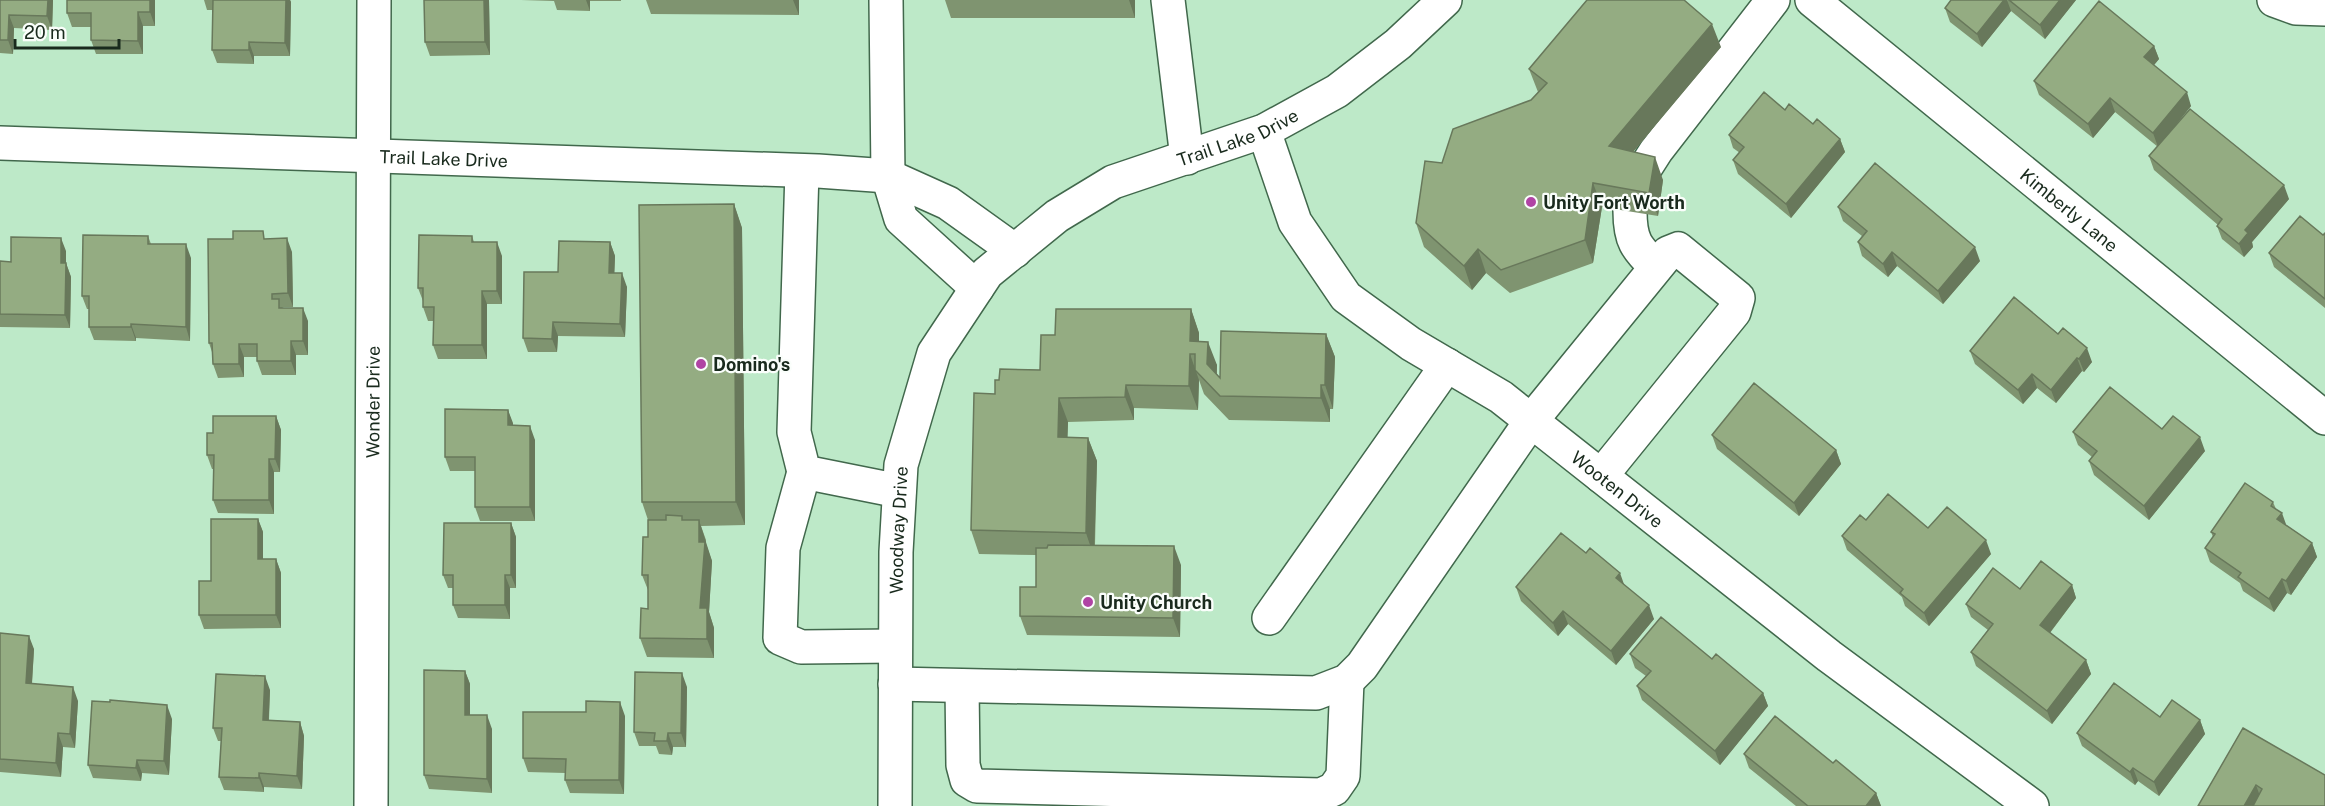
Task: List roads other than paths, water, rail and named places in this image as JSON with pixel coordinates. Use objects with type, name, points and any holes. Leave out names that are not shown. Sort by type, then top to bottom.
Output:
[{"type":"street","name":"Wonder Drive","points":[[371,806],[374,0]]},
{"type":"street","points":[[886,0],[888,176],[901,219],[982,281]]},
{"type":"street","points":[[1168,0],[1187,158]]},
{"type":"street","name":"Trail Lake Drive","points":[[982,281],[1057,216],[1113,182],[1264,131],[1337,91],[1398,44],[1445,0]]},
{"type":"street","points":[[1640,176],[1656,151],[1773,0]]},
{"type":"street","name":"Kimberly Lane","points":[[1812,0],[2325,418]]},
{"type":"street","points":[[2274,0],[2296,8],[2325,9]]},
{"type":"street","name":"Wooten Drive","points":[[1264,131],[1295,222],[1346,297],[1411,344],[1501,397],[1829,656],[2032,806]]},
{"type":"street","name":"Trail Lake Drive","points":[[0,143],[374,158],[802,171],[888,176],[948,203],[1015,251]]},
{"type":"street","points":[[802,171],[794,432],[804,472],[783,548],[780,638],[801,647],[895,646]]},
{"type":"street","points":[[1630,211],[1630,231],[1636,248],[1656,267]]},
{"type":"street","points":[[895,684],[1316,693],[1347,681],[1362,666],[1531,421],[1656,267],[1668,253],[1678,249],[1738,298],[1734,312],[1601,476]]},
{"type":"street","name":"Woodway Drive","points":[[895,806],[895,646],[901,465],[934,353],[982,281]]},
{"type":"street","points":[[1269,618],[1447,365]]},
{"type":"street","points":[[804,472],[899,491]]},
{"type":"street","points":[[962,686],[963,765],[967,780],[977,786],[1321,795],[1334,789],[1343,776],[1347,681]]},
{"type":"place","name":"Unity Fort Worth","points":[[1531,202]]},
{"type":"place","name":"Domino's","points":[[701,364]]},
{"type":"place","name":"Unity Church","points":[[1088,602]]}]
